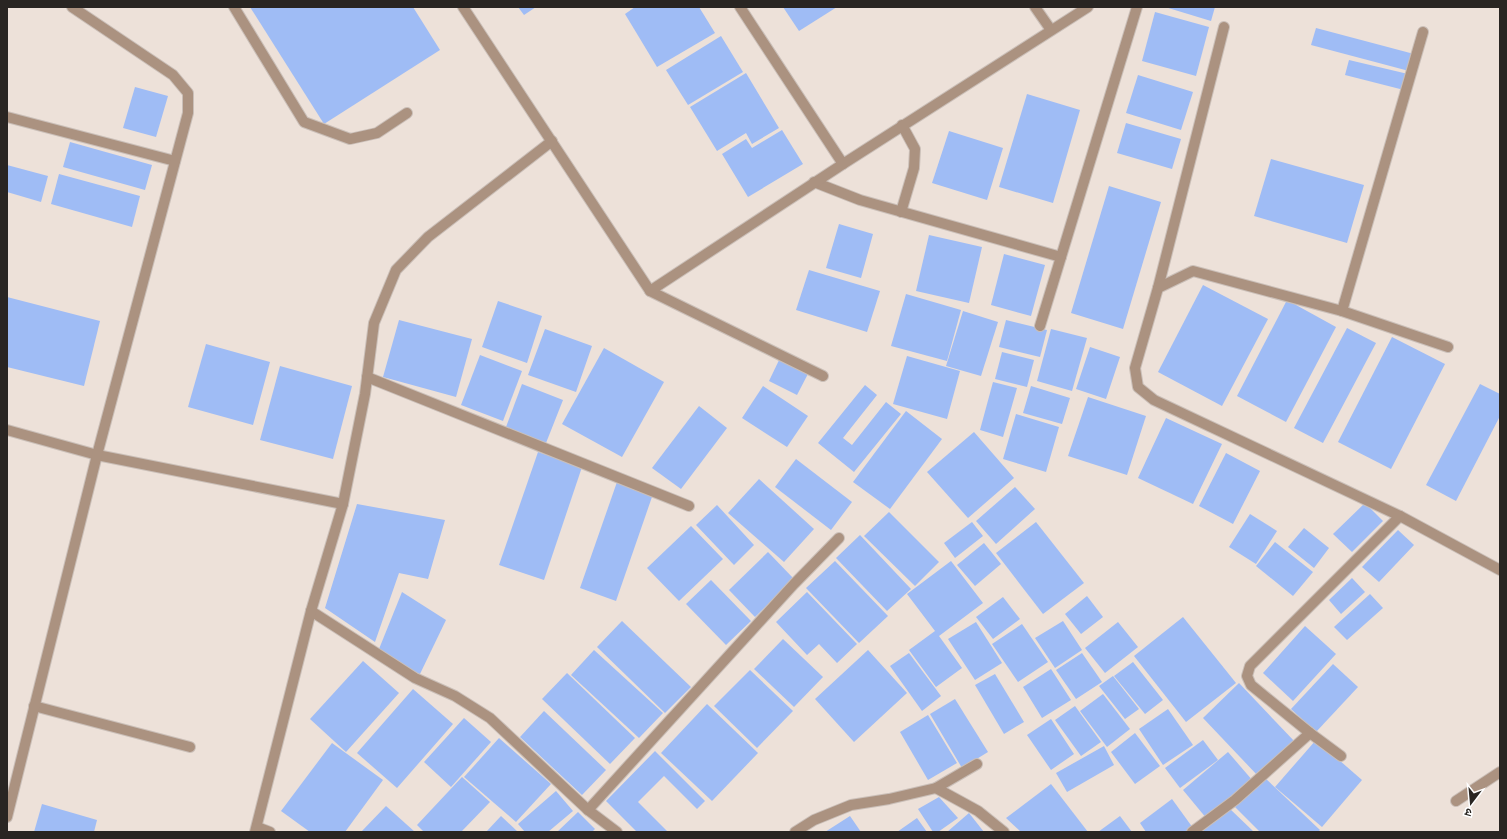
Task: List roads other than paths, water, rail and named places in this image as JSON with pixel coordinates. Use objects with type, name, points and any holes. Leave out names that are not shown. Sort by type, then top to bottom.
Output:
[{"type":"street","points":[[7,817],[97,455],[188,113],[188,93],[173,75],[72,7]]},
{"type":"street","points":[[234,7],[304,122],[350,139],[377,133],[407,113]]},
{"type":"street","points":[[463,7],[650,291],[823,376]]},
{"type":"street","points":[[740,7],[843,164]]},
{"type":"street","points":[[1035,7],[1051,30]]},
{"type":"street","points":[[650,291],[814,182],[1088,7]]},
{"type":"street","points":[[1040,326],[1137,7]]},
{"type":"street","points":[[1224,27],[1158,288],[1135,368],[1138,386],[1154,400],[1400,516],[1500,570]]},
{"type":"street","points":[[1342,311],[1423,32]]},
{"type":"street","points":[[7,117],[175,161]]},
{"type":"street","points":[[901,212],[914,168],[915,149],[902,126]]},
{"type":"street","points":[[270,832],[256,830],[311,611],[343,504],[367,377],[374,324],[396,270],[428,237],[552,141]]},
{"type":"street","points":[[814,182],[860,200],[1061,257]]},
{"type":"street","points":[[1158,288],[1193,271],[1342,311],[1448,347]]},
{"type":"street","points":[[367,377],[689,506]]},
{"type":"street","points":[[7,430],[97,455],[343,504]]},
{"type":"street","points":[[1341,756],[1251,686],[1247,676],[1250,666],[1400,516]]},
{"type":"street","points":[[588,810],[794,584],[839,538]]},
{"type":"street","points":[[311,611],[415,678],[455,696],[490,718],[588,810],[617,832]]},
{"type":"street","points":[[34,706],[190,747]]},
{"type":"street","points":[[1192,832],[1235,800],[1310,733]]},
{"type":"street","points":[[795,832],[814,820],[851,805],[889,799],[936,788],[977,764]]},
{"type":"street","points":[[1456,801],[1500,772]]},
{"type":"street","points":[[936,788],[978,811],[1004,832]]}]
